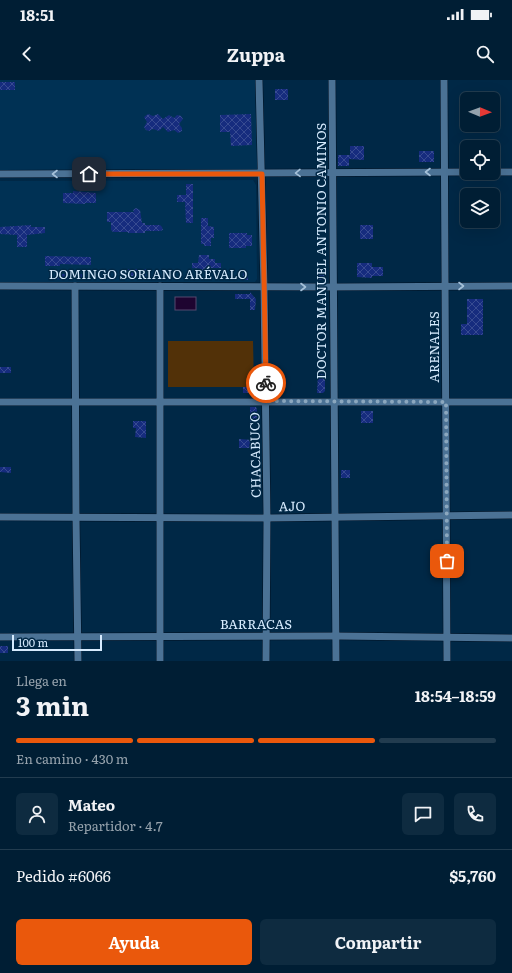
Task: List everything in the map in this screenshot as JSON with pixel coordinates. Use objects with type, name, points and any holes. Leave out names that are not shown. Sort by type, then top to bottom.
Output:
[{"type":"street","name":"CHACABUCO","points":[[259,80],[266,401],[266,661]]},
{"type":"street","name":"DOCTOR MANUEL ANTONIO CAMINOS","points":[[332,80],[333,401],[336,661]]},
{"type":"street","name":"ARENALES","points":[[444,80],[447,661]]},
{"type":"street","points":[[0,174],[460,172]]},
{"type":"street","points":[[500,172],[512,172]]},
{"type":"street","name":"DOMINGO SORIANO ARÉVALO","points":[[0,286],[512,286]]},
{"type":"street","points":[[75,286],[78,661]]},
{"type":"street","points":[[160,286],[160,661]]},
{"type":"street","points":[[0,402],[512,402]]},
{"type":"street","name":"AJO","points":[[0,518],[267,518],[512,515]]},
{"type":"street","name":"BARRACAS","points":[[0,637],[448,636],[512,638]]},
{"type":"shaded area","points":[[0,80],[256,80],[259,170],[0,170]]},
{"type":"shaded area","points":[[253,180],[256,185],[257,279],[255,282],[0,282],[0,181]]},
{"type":"shaded area","points":[[175,297],[196,297],[196,310],[175,310]]},
{"type":"shaded area","points":[[168,341],[253,341],[254,387],[168,387]]},
{"type":"building","points":[[0,82],[15,82],[15,90],[0,90]]},
{"type":"building","points":[[275,89],[288,89],[288,100],[275,100]]},
{"type":"building","points":[[148,114],[153,116],[158,114],[163,119],[169,115],[174,118],[177,115],[181,116],[183,119],[179,124],[182,131],[178,133],[174,130],[168,132],[163,127],[159,131],[153,129],[149,131],[146,130],[144,127],[147,122],[144,117]]},
{"type":"building","points":[[251,114],[252,145],[231,146],[230,132],[220,132],[220,115]]},
{"type":"building","points":[[350,146],[364,146],[364,160],[349,159],[349,166],[338,166],[338,155],[350,155]]},
{"type":"building","points":[[419,151],[434,151],[434,162],[419,162]]},
{"type":"building","points":[[186,184],[193,184],[193,223],[186,223],[185,202],[177,202],[177,195],[186,195]]},
{"type":"building","points":[[73,191],[96,193],[96,203],[63,203],[63,193],[73,193]]},
{"type":"building","points":[[136,208],[140,210],[142,223],[145,223],[145,225],[160,225],[163,230],[145,231],[145,233],[128,233],[113,232],[111,230],[111,222],[107,222],[107,212],[134,212],[133,210]]},
{"type":"building","points":[[201,218],[208,218],[208,226],[214,227],[214,238],[211,238],[211,246],[204,246],[204,244],[201,244]]},
{"type":"building","points":[[31,225],[31,227],[45,227],[45,233],[27,235],[27,247],[17,247],[17,235],[0,234],[0,227]]},
{"type":"building","points":[[360,225],[373,225],[373,239],[360,239]]},
{"type":"building","points":[[229,233],[247,233],[247,235],[252,235],[252,246],[246,246],[246,248],[229,248]]},
{"type":"building","points":[[199,255],[209,255],[209,259],[215,259],[215,263],[221,263],[221,268],[210,268],[210,272],[192,268],[192,263],[198,263]]},
{"type":"building","points":[[45,256],[91,257],[91,265],[60,264],[60,266],[45,266]]},
{"type":"building","points":[[357,263],[372,263],[372,267],[383,267],[383,276],[372,276],[372,278],[357,277]]},
{"type":"building","points":[[316,268],[325,268],[325,276],[323,276],[322,280],[316,280]]},
{"type":"building","points":[[128,269],[146,269],[146,276],[128,276]]},
{"type":"building","points":[[243,272],[248,273],[248,280],[243,280]]},
{"type":"building","points":[[57,274],[85,274],[85,279],[57,279]]},
{"type":"building","points":[[250,292],[256,299],[255,310],[250,310],[250,299],[235,299],[235,294],[250,294]]},
{"type":"building","points":[[467,299],[483,299],[483,335],[461,335],[461,324],[467,324]]},
{"type":"building","points":[[0,367],[11,367],[11,373],[0,373]]},
{"type":"building","points":[[318,374],[325,374],[325,391],[323,393],[317,393]]},
{"type":"building","points":[[243,387],[253,387],[253,393],[243,393]]},
{"type":"building","points":[[250,407],[256,407],[257,422],[250,422]]},
{"type":"building","points":[[361,411],[373,411],[373,423],[361,423]]},
{"type":"building","points":[[133,421],[146,421],[146,438],[135,437],[136,428],[133,428]]},
{"type":"building","points":[[239,439],[252,440],[252,448],[239,448]]},
{"type":"building","points":[[0,467],[11,467],[11,473],[0,472]]},
{"type":"building","points":[[341,470],[350,470],[350,478],[341,478]]},
{"type":"building","points":[[0,646],[8,646],[8,653],[0,653]]},
{"type":"way so far","points":[[266,383],[266,401],[446,402],[447,561]]},
{"type":"route","points":[[89,174],[262,174],[266,383]]}]
